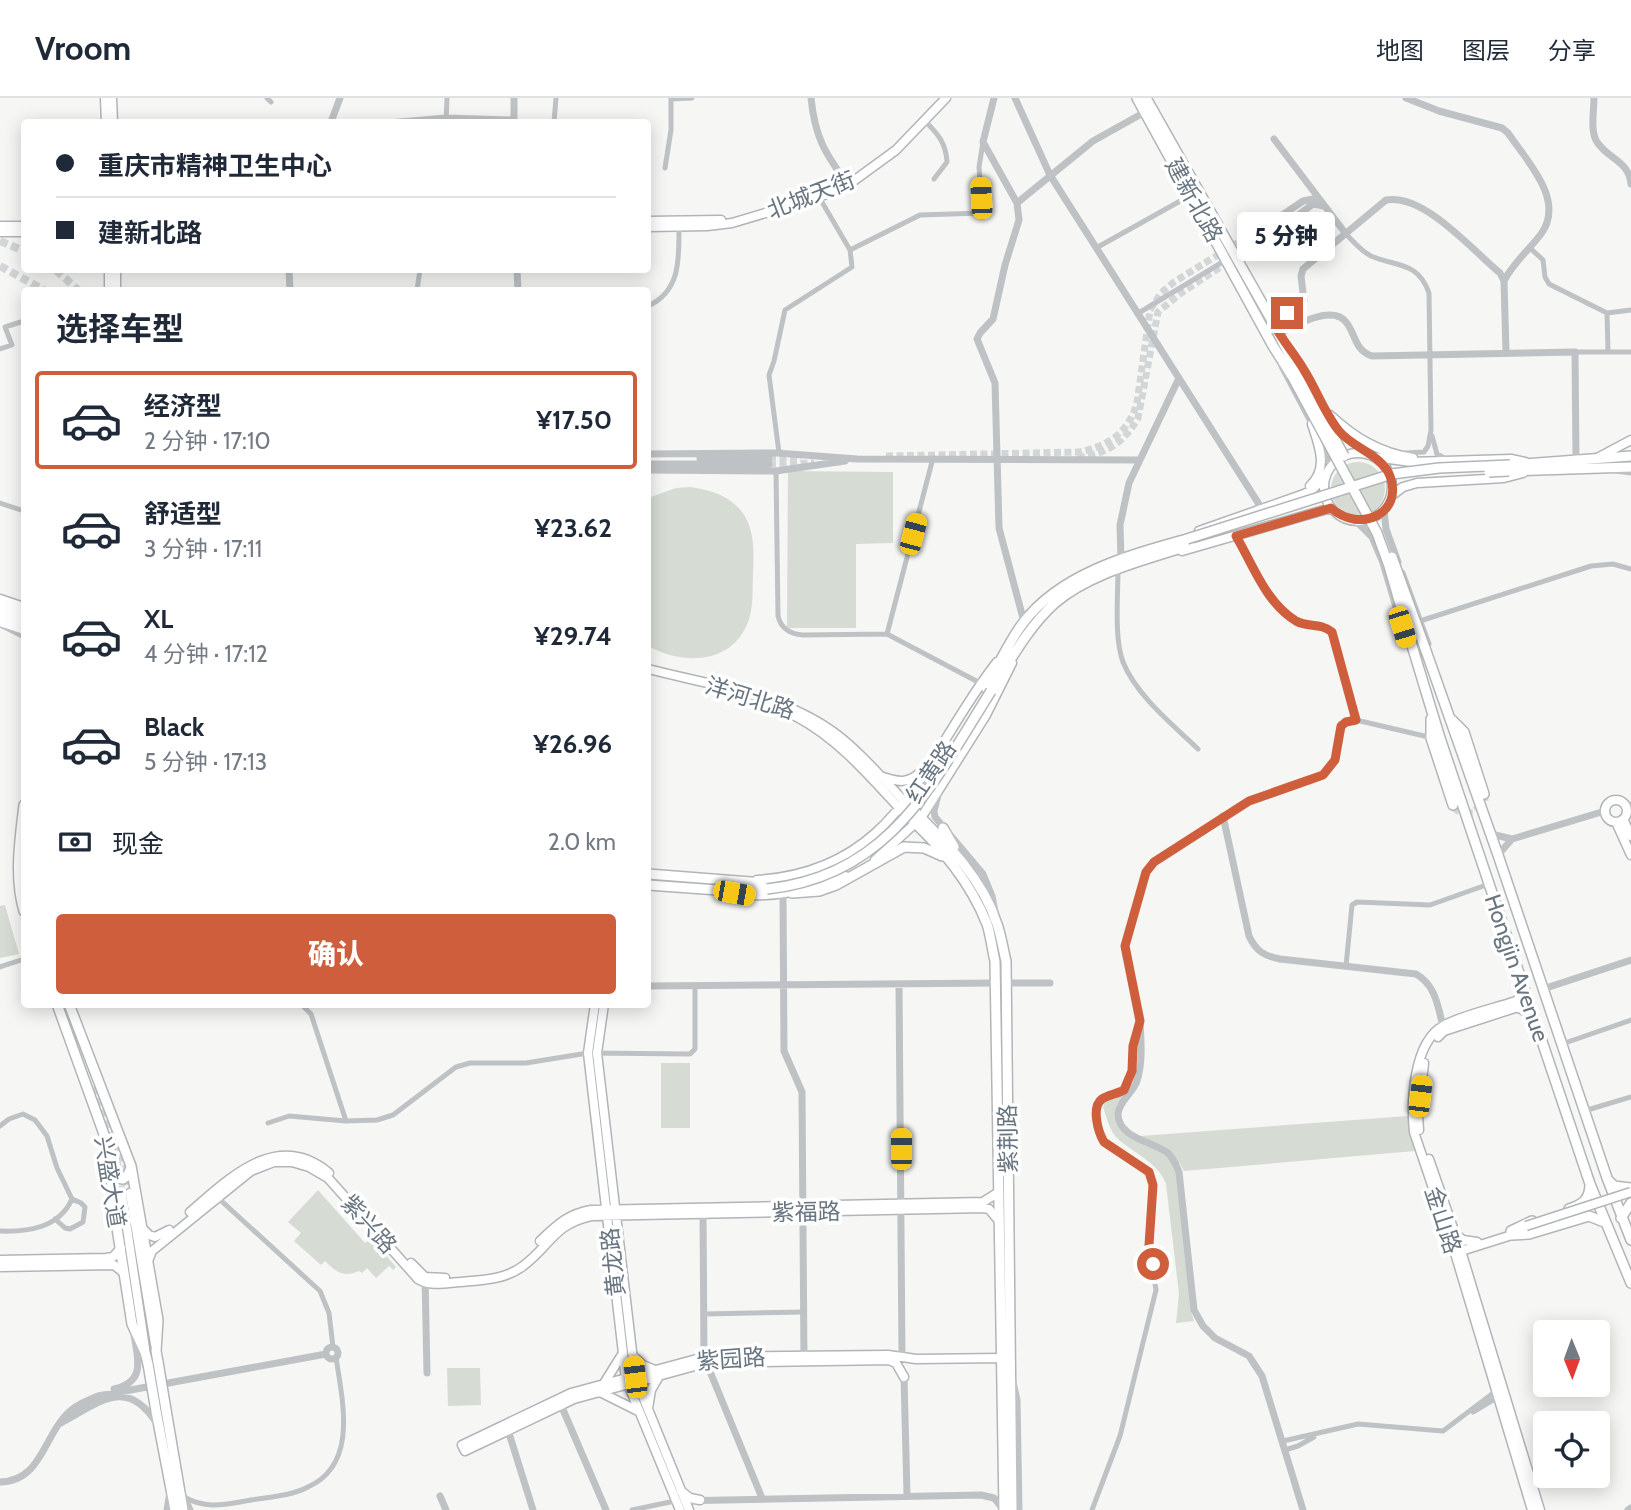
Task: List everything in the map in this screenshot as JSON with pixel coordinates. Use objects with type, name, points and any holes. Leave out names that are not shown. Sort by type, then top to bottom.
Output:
[{"type":"main road","points":[[105,98],[106,119]]},
{"type":"main road","points":[[112,98],[113,119]]},
{"type":"main road","name":"北城天街","points":[[651,227],[720,225],[752,218],[848,185],[896,150],[946,98]]},
{"type":"main road","name":"建新北路","points":[[1137,98],[1273,346],[1296,376]]},
{"type":"main road","name":"建新北路","points":[[1146,98],[1272,321],[1296,376]]},
{"type":"main road","points":[[651,221],[752,218]]},
{"type":"main road","points":[[0,226],[21,226]]},
{"type":"main road","points":[[0,232],[21,232]]},
{"type":"main road","name":"Hongjin Avenue","points":[[1296,376],[1359,485],[1386,541],[1438,682],[1607,1178],[1631,1240]]},
{"type":"main road","name":"Hongjin Avenue","points":[[1296,376],[1377,533],[1423,678],[1435,738],[1489,884],[1590,1184],[1631,1283]]},
{"type":"main road","points":[[1330,415],[1350,434],[1384,450],[1433,460]]},
{"type":"main road","points":[[1281,502],[1311,485],[1320,470],[1321,452],[1312,424]]},
{"type":"main road","points":[[1595,464],[1631,440]]},
{"type":"main road","points":[[1154,553],[1312,490],[1332,466],[1341,458],[1352,454],[1396,461],[1511,459],[1534,467],[1595,464],[1631,456]]},
{"type":"main road","points":[[1326,476],[1325,491],[1331,508],[1339,516],[1356,521],[1376,517],[1384,510],[1391,496],[1391,478],[1386,467],[1373,457]]},
{"type":"main road","points":[[1391,496],[1403,487],[1417,483],[1504,478],[1534,467],[1576,461],[1631,467]]},
{"type":"main road","name":"红黄路","points":[[1013,649],[1024,622],[1053,594],[1071,582],[1154,553],[1394,479],[1534,467]]},
{"type":"main road","points":[[1154,553],[1236,536],[1331,508]]},
{"type":"main road","name":"红黄路","points":[[651,885],[766,886],[827,869],[847,860],[901,816],[919,793],[986,687],[1013,649],[1037,622],[1056,602],[1120,565]]},
{"type":"main road","points":[[0,599],[21,606]]},
{"type":"main road","points":[[0,607],[21,614]]},
{"type":"main road","points":[[0,615],[21,627]]},
{"type":"main road","points":[[0,623],[21,628]]},
{"type":"main road","points":[[788,894],[853,874],[875,860],[919,821],[986,715],[1013,649]]},
{"type":"main road","name":"洋河北路","points":[[651,669],[788,707],[836,734],[879,775],[903,805]]},
{"type":"main road","name":"洋河北路","points":[[651,675],[771,705],[800,718],[849,755],[903,805]]},
{"type":"main road","points":[[879,775],[899,782],[913,779],[986,687]]},
{"type":"main road","points":[[1450,718],[1464,732],[1484,794]]},
{"type":"main road","points":[[718,886],[782,877],[825,865],[862,844],[903,805],[947,737]]},
{"type":"main road","points":[[1435,738],[1453,805]]},
{"type":"main road","points":[[1619,820],[1627,813],[1628,805],[1614,800],[1608,804],[1605,811],[1607,817],[1619,820],[1631,836]]},
{"type":"main road","name":"紫荆路","points":[[903,805],[974,878],[997,923],[1006,961],[1002,983],[999,1192],[1003,1510]]},
{"type":"main road","points":[[1619,820],[1631,855]]},
{"type":"main road","points":[[943,828],[958,863]]},
{"type":"main road","points":[[21,837],[21,900]]},
{"type":"main road","points":[[718,886],[750,896],[819,891],[836,885],[904,847],[932,850],[958,863]]},
{"type":"main road","name":"紫荆路","points":[[958,863],[988,926],[1002,983],[1012,1510]]},
{"type":"main road","name":"红黄路","points":[[651,875],[718,886]]},
{"type":"main road","points":[[1444,1028],[1517,1004],[1524,985]]},
{"type":"main road","points":[[1517,1004],[1534,1017]]},
{"type":"main road","name":"兴盛大道","points":[[58,1008],[107,1141],[111,1161],[141,1227],[158,1320],[153,1363]]},
{"type":"main road","name":"兴盛大道","points":[[71,1008],[131,1166],[125,1193],[121,1248],[132,1324],[153,1363]]},
{"type":"main road","name":"黄龙路","points":[[595,1008],[593,1053],[607,1213],[631,1382],[638,1410],[680,1501],[689,1510]]},
{"type":"main road","name":"黄龙路","points":[[603,1008],[593,1053],[617,1213],[627,1354]]},
{"type":"main road","name":"金山路","points":[[1444,1028],[1425,1056],[1418,1116],[1419,1131],[1455,1234],[1457,1251],[1532,1510]]},
{"type":"main road","name":"金山路","points":[[1444,1028],[1427,1039],[1420,1055],[1412,1115],[1414,1132],[1457,1251],[1540,1510]]},
{"type":"main road","points":[[111,1161],[114,1175],[120,1180],[126,1178],[131,1166]]},
{"type":"main road","name":"紫兴路","points":[[141,1227],[149,1235],[159,1237],[244,1175],[266,1164],[282,1161],[309,1167],[328,1178],[411,1271],[425,1280]]},
{"type":"main road","points":[[1607,1178],[1614,1186],[1631,1193]]},
{"type":"main road","points":[[1511,1233],[1525,1223],[1577,1206],[1589,1195],[1590,1184]]},
{"type":"main road","name":"紫福路","points":[[607,1213],[901,1207],[983,1202],[999,1192]]},
{"type":"main road","points":[[125,1193],[156,1350]]},
{"type":"main road","points":[[125,1193],[145,1352]]},
{"type":"main road","points":[[1457,1251],[1631,1193]]},
{"type":"main road","name":"紫兴路","points":[[147,1263],[152,1251],[215,1195]]},
{"type":"main road","points":[[1621,1218],[1631,1203]]},
{"type":"main road","name":"紫福路","points":[[901,1207],[989,1209],[999,1220]]},
{"type":"main road","name":"紫福路","points":[[617,1213],[628,1215],[703,1211]]},
{"type":"main road","points":[[425,1280],[435,1284],[509,1274],[523,1266],[564,1225],[607,1213]]},
{"type":"main road","points":[[618,1227],[628,1215]]},
{"type":"main road","points":[[1457,1251],[1476,1242],[1511,1233],[1529,1234],[1589,1216],[1604,1222]]},
{"type":"main road","points":[[1455,1234],[1463,1240],[1476,1242]]},
{"type":"main road","points":[[0,1259],[106,1258],[113,1257],[121,1248]]},
{"type":"main road","points":[[0,1267],[114,1265],[124,1273]]},
{"type":"main road","points":[[638,1410],[602,1389],[627,1354],[657,1374],[648,1411]]},
{"type":"main road","name":"紫园路","points":[[804,1359],[888,1355],[916,1359],[1002,1358]]},
{"type":"main road","points":[[1002,1358],[1007,1360],[1010,1367]]},
{"type":"main road","points":[[904,1377],[916,1359]]},
{"type":"main road","name":"紫园路","points":[[602,1389],[571,1393],[463,1448],[574,1399],[705,1360],[889,1360],[896,1363],[904,1377]]},
{"type":"main road","points":[[153,1363],[175,1487],[175,1510]]},
{"type":"main road","name":"黄龙路","points":[[631,1382],[648,1411],[680,1491],[680,1510]]},
{"type":"main road","points":[[161,1410],[159,1428],[183,1510]]},
{"type":"main road","points":[[680,1491],[699,1500]]},
{"type":"street","points":[[332,119],[340,98]]},
{"type":"street","points":[[446,119],[447,98]]},
{"type":"street","points":[[514,98],[514,119]]},
{"type":"street","points":[[554,119],[556,98]]},
{"type":"street","points":[[665,167],[671,130],[671,99],[692,98]]},
{"type":"street","points":[[811,98],[817,135],[848,185]]},
{"type":"street","points":[[850,250],[920,215],[982,214],[979,159],[994,98]]},
{"type":"street","points":[[1015,98],[1051,175],[1262,509]]},
{"type":"street","points":[[1406,98],[1439,111],[1502,128],[1546,191],[1550,210],[1543,232],[1511,268],[1504,281],[1506,352]]},
{"type":"street","points":[[1594,98],[1594,135],[1597,144],[1628,170],[1631,184]]},
{"type":"street","points":[[1017,203],[1100,136],[1145,112]]},
{"type":"street","points":[[925,121],[944,142],[946,150],[947,162],[934,179]]},
{"type":"street","points":[[1274,139],[1346,234],[1362,250],[1376,257],[1403,264],[1423,281],[1429,293],[1431,429],[1428,446],[1424,452],[1384,450]]},
{"type":"street","points":[[983,142],[1017,203],[1019,220],[1005,265],[993,319],[979,333],[977,339],[995,383],[1001,543],[1024,622]]},
{"type":"street","points":[[1301,175],[1305,188],[1303,201]]},
{"type":"street","points":[[1096,248],[1191,195]]},
{"type":"street","points":[[779,453],[769,375],[785,310],[852,267],[850,250],[819,197]]},
{"type":"street","points":[[1281,216],[1303,201],[1318,198]]},
{"type":"street","points":[[1272,321],[1302,304],[1303,269],[1386,200],[1401,200],[1421,206],[1495,269],[1504,281]]},
{"type":"street","points":[[1286,224],[1313,204],[1325,206]]},
{"type":"street","points":[[651,304],[671,288],[677,276],[679,227]]},
{"type":"street","points":[[1529,247],[1543,260],[1545,277],[1549,284],[1607,313],[1631,310]]},
{"type":"street","points":[[1137,314],[1226,260]]},
{"type":"street","points":[[1495,269],[1511,268]]},
{"type":"street","points":[[1607,313],[1608,352]]},
{"type":"street","points":[[1373,457],[1354,445],[1338,430],[1303,367],[1280,337],[1304,320],[1335,316],[1344,319],[1358,347],[1365,354],[1372,356],[1631,352]]},
{"type":"street","points":[[0,349],[12,345],[5,327],[21,322]]},
{"type":"street","points":[[1273,346],[1332,466]]},
{"type":"street","points":[[1575,352],[1576,461]]},
{"type":"street","points":[[1179,378],[1129,482],[1120,525],[1119,645],[1123,663],[1156,709],[1198,749]]},
{"type":"street","points":[[1431,429],[1437,454],[1449,460]]},
{"type":"street","points":[[651,454],[779,453],[857,459],[1139,460]]},
{"type":"street","points":[[887,634],[933,458]]},
{"type":"street","points":[[651,470],[776,471],[857,459]]},
{"type":"street","points":[[651,462],[769,461]]},
{"type":"street","points":[[1595,464],[1631,473]]},
{"type":"street","points":[[776,471],[778,616],[782,626],[790,632],[803,635],[887,634],[986,687]]},
{"type":"street","points":[[0,503],[21,510]]},
{"type":"street","points":[[1384,510],[1386,530],[1420,621],[1438,682]]},
{"type":"street","points":[[1356,521],[1372,537],[1383,563],[1409,648],[1423,678]]},
{"type":"street","points":[[1236,536],[1271,598],[1284,614],[1301,624],[1324,625],[1332,632],[1356,720]]},
{"type":"street","points":[[1420,621],[1591,566],[1613,564],[1631,569]]},
{"type":"street","points":[[1303,1510],[1283,1441],[1256,1364],[1249,1356],[1215,1338],[1203,1326],[1194,1310],[1179,1172],[1175,1161],[1166,1152],[1121,1125],[1118,1115],[1122,1103],[1130,1096],[1140,1068],[1140,1021],[1125,946],[1146,872],[1154,862],[1249,801],[1323,775],[1335,760],[1341,726],[1346,722],[1356,720],[1435,738]]},
{"type":"street","points":[[939,793],[935,817],[983,874],[992,896],[997,923]]},
{"type":"street","points":[[1491,834],[1512,839],[1605,811]]},
{"type":"street","points":[[1223,816],[1249,936],[1254,948],[1266,957],[1406,972],[1426,980],[1432,987],[1444,1028]]},
{"type":"street","points":[[1498,855],[1512,839]]},
{"type":"street","points":[[1346,966],[1353,905],[1357,902],[1430,905],[1489,884]]},
{"type":"street","points":[[788,894],[784,1051],[803,1092],[804,1359]]},
{"type":"street","points":[[0,967],[21,960]]},
{"type":"street","points":[[1543,989],[1631,960]]},
{"type":"street","points":[[651,986],[1050,983]]},
{"type":"street","points":[[900,984],[902,1357]]},
{"type":"street","points":[[268,1123],[289,1116],[346,1121],[377,1120],[393,1115],[456,1067],[470,1063],[526,1063],[593,1053],[690,1054],[695,1049],[695,985]]},
{"type":"street","points":[[305,1008],[311,1014],[346,1121]]},
{"type":"street","points":[[1562,1044],[1631,1020]]},
{"type":"street","points":[[1092,1510],[1120,1436],[1156,1290],[1149,1245],[1153,1185],[1149,1172],[1104,1142],[1100,1134],[1096,1107],[1101,1100],[1124,1090],[1129,1082],[1133,1046],[1140,1021]]},
{"type":"street","points":[[1584,1111],[1631,1097]]},
{"type":"street","points":[[0,1126],[23,1114],[35,1120],[47,1136],[57,1168],[72,1199],[85,1208],[83,1222],[70,1229],[55,1219]]},
{"type":"street","points":[[183,1496],[204,1508],[297,1492],[310,1487],[328,1473],[344,1434],[337,1350],[333,1348],[329,1313],[320,1291],[215,1195]]},
{"type":"street","points":[[0,1231],[38,1229],[69,1207],[72,1199]]},
{"type":"street","points":[[703,1211],[705,1360],[762,1499]]},
{"type":"street","points":[[425,1280],[427,1373]]},
{"type":"street","points":[[704,1314],[804,1312]]},
{"type":"street","points":[[0,1482],[14,1480],[30,1471],[58,1425],[62,1413],[71,1404],[96,1392],[129,1383],[136,1375],[139,1364],[132,1324]]},
{"type":"street","points":[[326,1354],[329,1348],[333,1348]]},
{"type":"street","points":[[58,1425],[80,1404],[98,1396],[326,1354]]},
{"type":"street","points":[[326,1354],[330,1359],[336,1357]]},
{"type":"street","points":[[1010,1367],[1017,1400],[1019,1510]]},
{"type":"street","points":[[904,1377],[907,1495]]},
{"type":"street","points":[[1283,1441],[1357,1424],[1443,1431],[1497,1394]]},
{"type":"street","points":[[1285,1450],[1313,1437],[1358,1427],[1443,1433],[1497,1394]]},
{"type":"street","points":[[58,1425],[83,1408],[100,1401],[123,1397],[141,1403],[159,1428]]},
{"type":"street","points":[[561,1405],[606,1510]]},
{"type":"street","points":[[508,1430],[533,1510]]},
{"type":"street","points":[[167,1510],[175,1487],[190,1510]]},
{"type":"street","points":[[632,1510],[699,1500],[981,1494],[994,1499],[1003,1510]]},
{"type":"street","points":[[440,1496],[446,1510]]},
{"type":"shaded area","points":[[1358,462],[1377,470],[1385,489],[1377,508],[1358,516],[1339,508],[1331,489],[1339,470]]},
{"type":"shaded area","points":[[788,471],[893,472],[893,543],[856,544],[856,628],[787,628]]},
{"type":"shaded area","points":[[676,488],[705,490],[731,501],[746,519],[753,542],[752,599],[748,622],[741,636],[730,647],[705,657],[676,656],[651,647],[651,497]]},
{"type":"shaded area","points":[[5,905],[19,954],[0,958],[0,906]]},
{"type":"shaded area","points":[[661,1063],[690,1063],[690,1128],[661,1128]]},
{"type":"shaded area","points":[[1125,1093],[1127,1095],[1117,1104],[1116,1116],[1120,1126],[1165,1154],[1177,1173],[1194,1321],[1176,1323],[1179,1294],[1166,1184],[1151,1164],[1114,1135],[1108,1124],[1103,1107],[1105,1101]]},
{"type":"shaded area","points":[[1408,1116],[1415,1151],[1184,1171],[1171,1154],[1140,1136]]},
{"type":"shaded area","points":[[318,1190],[365,1243],[371,1238],[396,1267],[393,1270],[389,1266],[376,1278],[367,1268],[362,1273],[340,1273],[325,1261],[321,1265],[294,1241],[301,1233],[288,1222]]},
{"type":"shaded area","points":[[447,1368],[480,1368],[481,1405],[448,1406]]},
{"type":"tunnel","points":[[886,456],[1079,452],[1108,442],[1123,430],[1137,403],[1150,310],[1161,293],[1174,282],[1281,216]]},
{"type":"tunnel","points":[[1078,458],[1113,446],[1126,435],[1138,418],[1158,312],[1181,293],[1286,224]]},
{"type":"tunnel","points":[[0,241],[21,250]]},
{"type":"tunnel","points":[[0,266],[38,287]]},
{"type":"tunnel","points":[[59,273],[75,287]]},
{"type":"tunnel","points":[[769,458],[801,457]]},
{"type":"tunnel","points":[[769,464],[814,463]]},
{"type":"tunnel","points":[[1453,805],[1462,812],[1473,814],[1484,803],[1484,794]]},
{"type":"tunnel","points":[[96,1086],[120,1150],[130,1193]]},
{"type":"tunnel","points":[[110,1139],[115,1151],[122,1195]]},
{"type":"route","points":[[1153,1264],[1149,1245],[1153,1185],[1149,1172],[1104,1142],[1100,1134],[1096,1107],[1101,1100],[1124,1090],[1132,1071],[1133,1046],[1140,1021],[1125,946],[1146,872],[1154,862],[1231,810],[1323,775],[1335,760],[1341,726],[1356,720],[1332,632],[1324,625],[1301,624],[1284,614],[1271,598],[1236,536],[1331,508],[1339,516],[1364,521],[1376,517],[1384,510],[1393,489],[1386,467],[1354,445],[1338,430],[1303,367],[1281,339],[1272,321],[1287,313]]}]
